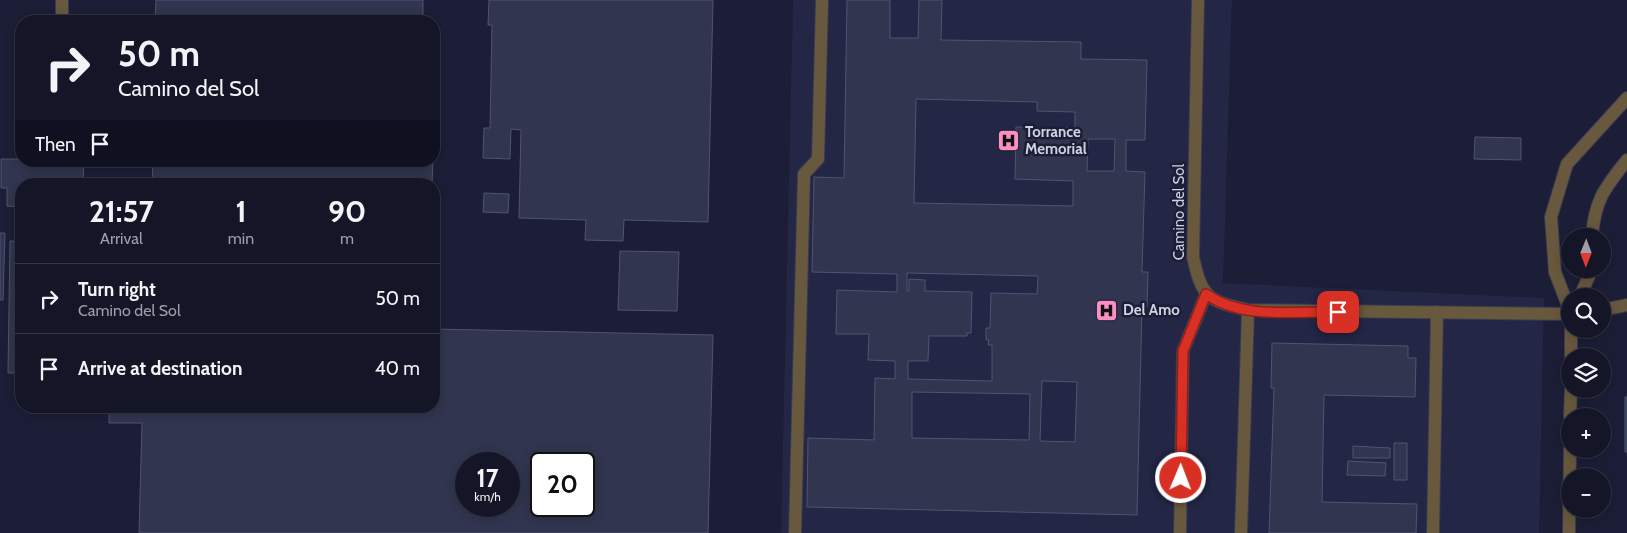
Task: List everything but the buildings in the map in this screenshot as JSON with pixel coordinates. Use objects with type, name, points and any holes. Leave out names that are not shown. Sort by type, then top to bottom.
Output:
[{"type":"street","points":[[62,0],[62,15]]},
{"type":"street","points":[[795,533],[804,174],[818,159],[822,0]]},
{"type":"street","name":"Camino del Sol","points":[[1198,0],[1193,257],[1198,277],[1206,294]]},
{"type":"street","points":[[1561,288],[1555,272],[1552,217],[1568,164],[1627,98]]},
{"type":"street","points":[[1593,228],[1594,212],[1606,188],[1627,160]]},
{"type":"street","points":[[1180,533],[1183,351],[1206,294],[1219,303],[1248,310],[1561,312]]},
{"type":"street","points":[[1611,308],[1627,305]]},
{"type":"street","points":[[1242,533],[1248,310]]},
{"type":"street","points":[[1433,533],[1437,312]]},
{"type":"street","points":[[1569,533],[1570,458]]},
{"type":"shaded area","name":"Torrance Memorial","points":[[793,0],[1232,0],[1223,283],[1544,298],[1539,533],[781,533]]},
{"type":"place","name":"Torrance Memorial","points":[[1009,141]]},
{"type":"place","name":"Del Amo","points":[[1107,310]]},
{"type":"route","points":[[1181,478],[1183,351],[1206,294],[1219,303],[1248,310],[1338,312]]}]
